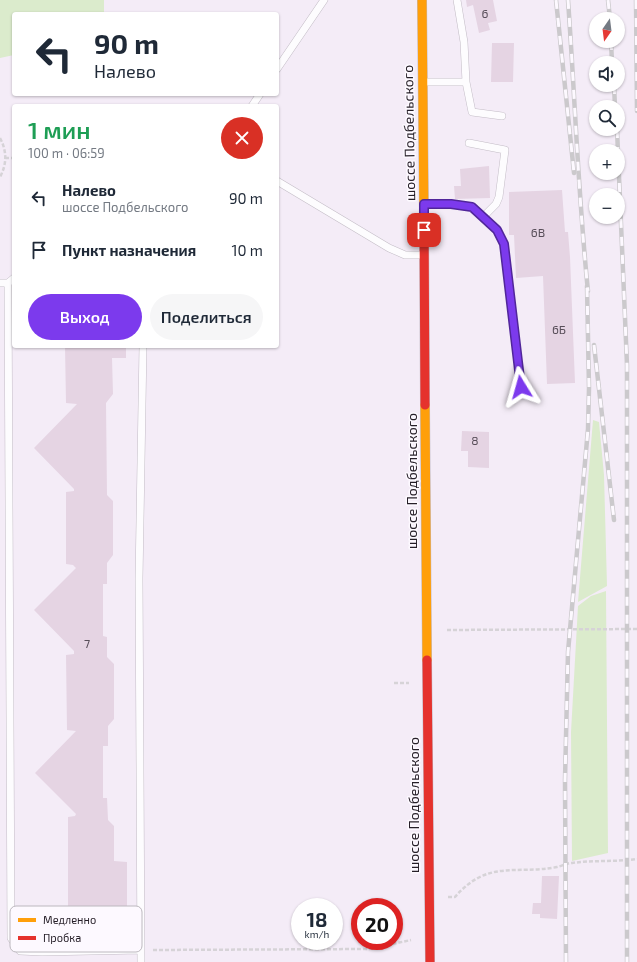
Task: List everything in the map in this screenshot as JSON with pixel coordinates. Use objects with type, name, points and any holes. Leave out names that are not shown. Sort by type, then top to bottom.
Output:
[{"type":"street","name":"шоссе Подбельского","points":[[422,0],[430,962]]},
{"type":"lane","points":[[279,66],[324,0]]},
{"type":"lane","points":[[457,0],[464,42],[466,82],[472,112],[502,116]]},
{"type":"lane","points":[[422,82],[466,82]]},
{"type":"lane","points":[[468,143],[505,150],[499,196],[496,204],[483,217]]},
{"type":"lane","points":[[279,182],[389,248],[405,255],[424,255]]},
{"type":"lane","points":[[424,204],[451,204],[472,207],[497,230],[504,244],[521,387]]},
{"type":"lane","points":[[0,283],[11,280],[11,906]]},
{"type":"lane","points":[[140,906],[139,579],[143,348]]},
{"type":"lane","points":[[140,952],[141,962]]},
{"type":"path","points":[[0,138],[3,144],[5,158],[0,177]]},
{"type":"path","points":[[5,158],[12,158]]},
{"type":"path","points":[[447,630],[637,630]]},
{"type":"path","points":[[455,898],[466,884],[484,875],[505,870],[557,867],[572,863],[636,859]]},
{"type":"path","points":[[151,950],[351,949]]},
{"type":"green space","points":[[0,0],[104,0],[104,12],[12,12],[12,55],[0,58]]},
{"type":"green space","points":[[593,420],[599,422],[604,475],[607,586],[578,602]]},
{"type":"green space","points":[[606,591],[608,853],[572,861],[571,732],[578,606],[591,596]]},
{"type":"building","points":[[466,0],[493,0],[497,21],[488,23],[490,30],[479,33],[473,5],[467,7]]},
{"type":"building","points":[[492,43],[514,43],[513,82],[491,82]]},
{"type":"building","points":[[489,166],[490,198],[455,199],[454,186],[461,186],[460,169]]},
{"type":"building","points":[[562,190],[565,232],[568,232],[570,257],[575,383],[547,384],[543,276],[516,278],[514,235],[509,235],[509,192]]},
{"type":"building","points":[[65,348],[126,348],[126,358],[112,358],[113,394],[106,403],[107,495],[113,501],[113,555],[107,563],[107,584],[103,584],[103,636],[107,637],[107,657],[114,664],[114,719],[108,726],[108,746],[103,746],[103,798],[107,798],[108,820],[114,826],[114,861],[127,862],[127,906],[68,906],[68,817],[75,816],[76,814],[35,773],[76,731],[67,730],[66,655],[74,654],[74,651],[34,610],[76,568],[73,565],[66,564],[66,492],[74,491],[74,489],[34,448],[77,404],[66,403]]},
{"type":"building","points":[[462,431],[489,432],[489,468],[468,467],[468,451],[461,451]]},
{"type":"building","points":[[542,876],[559,876],[557,919],[540,918],[540,914],[532,914],[533,903],[541,903]]},
{"type":"railway","points":[[556,0],[574,173]]},
{"type":"railway","points":[[568,0],[579,182],[588,291]]},
{"type":"railway","points":[[608,0],[609,12]]},
{"type":"railway","points":[[636,0],[637,111]]},
{"type":"railway","points":[[611,48],[612,56]]},
{"type":"railway","points":[[614,92],[615,100]]},
{"type":"railway","points":[[617,136],[627,365],[627,962]]},
{"type":"railway","points":[[566,962],[565,780],[568,652],[588,429],[589,388],[587,286]]},
{"type":"railway","points":[[594,345],[614,520]]},
{"type":"traffic: slow","points":[[422,0],[424,220]]},
{"type":"traffic: slow","points":[[425,405],[427,660]]},
{"type":"traffic: jam","points":[[424,220],[425,405]]},
{"type":"traffic: jam","points":[[427,660],[430,962]]},
{"type":"route","points":[[424,230],[424,204],[451,204],[472,207],[497,230],[504,244],[512,327],[521,387]]}]
